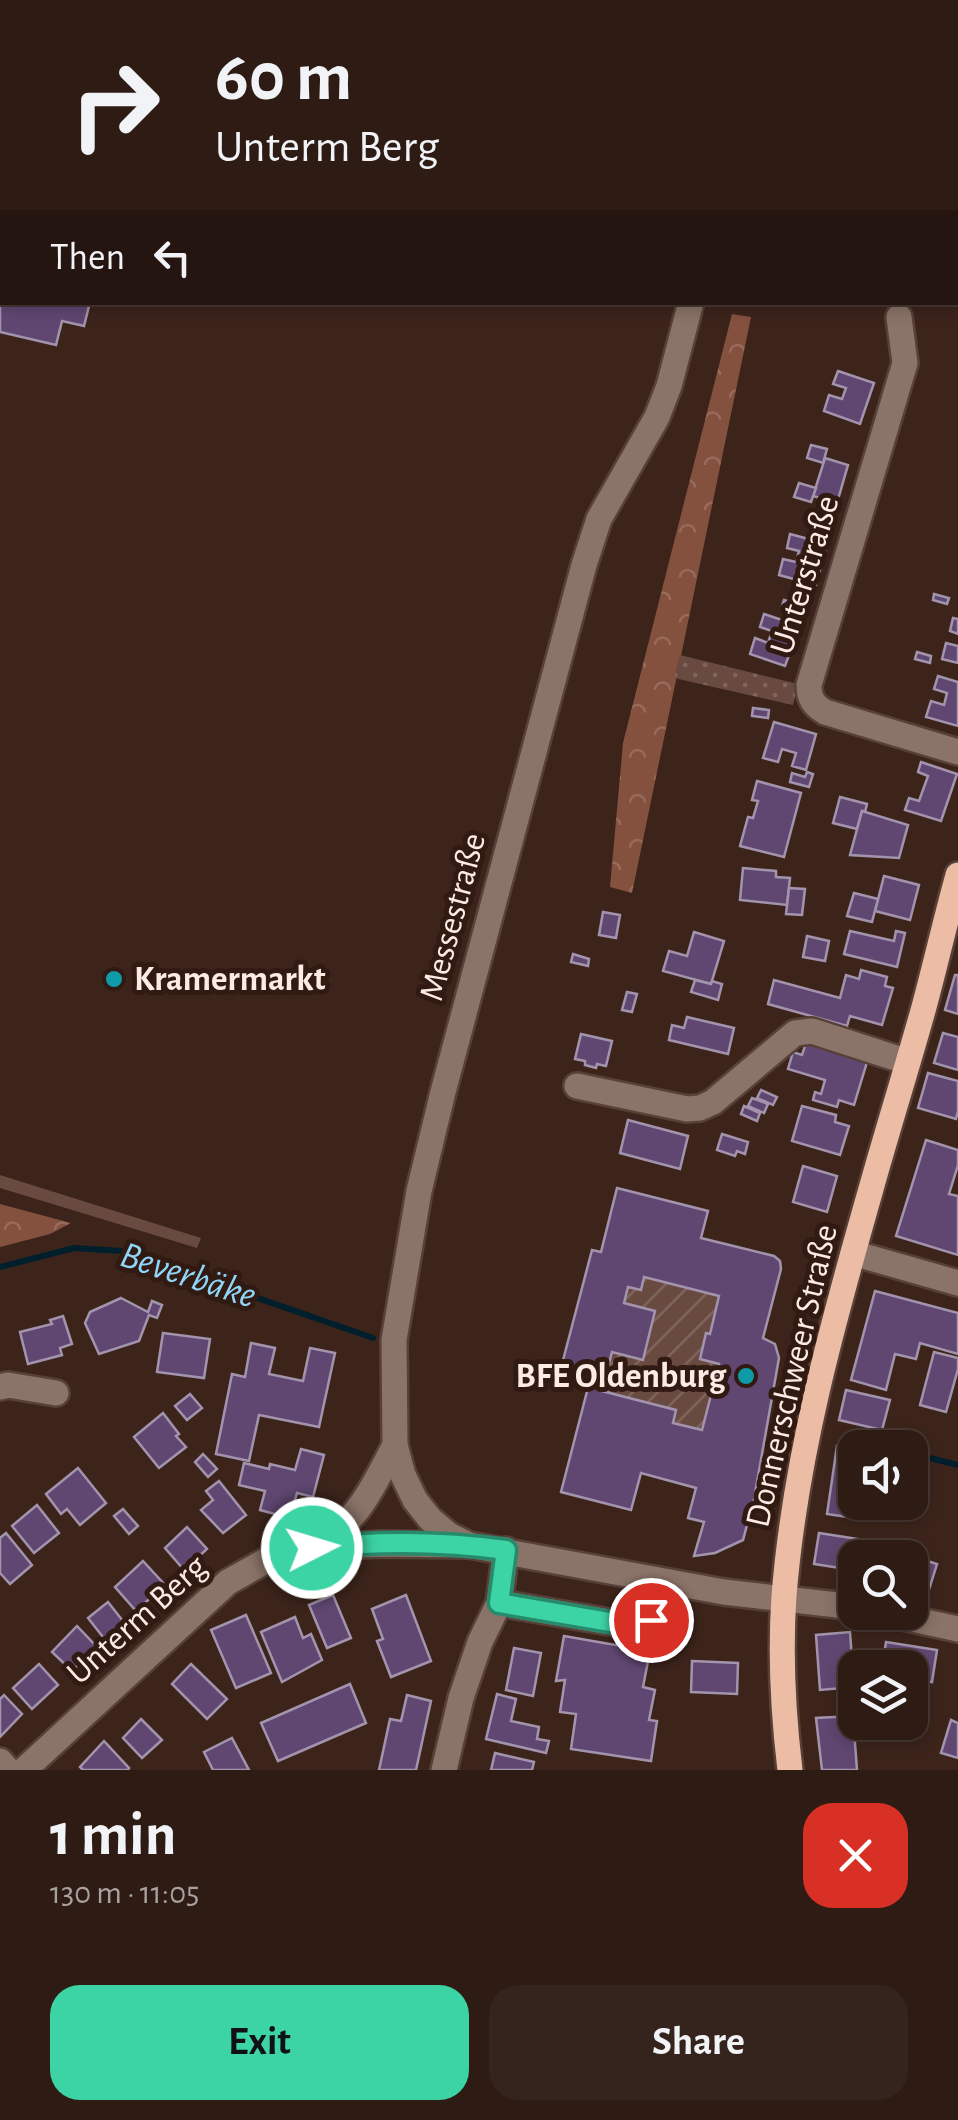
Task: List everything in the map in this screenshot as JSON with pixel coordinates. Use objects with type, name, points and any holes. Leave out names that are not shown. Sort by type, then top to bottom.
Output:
[{"type":"main road","name":"Donnerschweer Straße","points":[[790,1770],[782,1668],[784,1598],[807,1434],[958,875]]},
{"type":"street","name":"Messestraße","points":[[469,1545],[430,1519],[403,1475],[395,1445],[394,1340],[398,1308],[419,1191],[443,1092],[584,565],[605,507],[657,417],[690,305]]},
{"type":"street","name":"Unterstraße","points":[[899,317],[904,362],[809,694],[812,702],[825,712],[958,752]]},
{"type":"street","points":[[577,1086],[688,1109],[700,1108],[713,1102],[795,1033],[812,1031],[908,1062]]},
{"type":"street","points":[[853,1253],[958,1283]]},
{"type":"street","points":[[0,1388],[8,1385],[56,1394]]},
{"type":"street","name":"Unterm Berg","points":[[312,1548],[340,1532],[360,1509],[395,1445]]},
{"type":"street","name":"Unterm Berg","points":[[24,1770],[228,1582],[270,1560],[312,1548],[469,1545],[724,1592],[838,1605]]},
{"type":"street","points":[[444,1770],[461,1698],[480,1642],[499,1603],[506,1550]]},
{"type":"street","points":[[499,1603],[627,1625],[651,1620],[671,1583]]},
{"type":"street","points":[[928,1622],[958,1629]]},
{"type":"street","points":[[0,1760],[8,1770]]},
{"type":"shaded area","points":[[680,655],[798,684],[793,705],[674,678]]},
{"type":"shaded area","points":[[0,1175],[201,1238],[197,1248],[0,1188]]},
{"type":"shaded area","points":[[644,1277],[719,1296],[700,1358],[719,1364],[702,1430],[673,1423],[676,1410],[602,1391],[612,1352],[643,1359],[655,1312],[624,1303],[628,1287],[641,1290]]},
{"type":"green space","points":[[732,314],[751,317],[632,893],[610,887],[623,743]]},
{"type":"green space","points":[[0,1204],[71,1223],[50,1234],[0,1247]]},
{"type":"building","points":[[0,305],[89,305],[84,326],[62,321],[56,345],[0,332]]},
{"type":"building","points":[[838,371],[874,383],[860,424],[824,411],[829,395],[842,399],[846,388],[833,384]]},
{"type":"building","points":[[811,445],[827,449],[823,463],[807,458]]},
{"type":"building","points":[[825,458],[848,465],[837,503],[813,496]]},
{"type":"building","points":[[799,483],[816,488],[811,502],[794,497]]},
{"type":"building","points":[[790,534],[827,544],[816,585],[779,575],[783,559],[796,562],[799,551],[787,548]]},
{"type":"building","points":[[934,594],[949,598],[947,604],[933,600]]},
{"type":"building","points":[[784,600],[798,604],[797,610],[782,606]]},
{"type":"building","points":[[764,614],[800,626],[785,666],[750,654],[755,638],[768,643],[772,631],[760,627]]},
{"type":"building","points":[[953,618],[958,619],[958,634],[950,631]]},
{"type":"building","points":[[946,643],[958,646],[958,663],[942,659]]},
{"type":"building","points":[[917,652],[931,656],[930,663],[915,659]]},
{"type":"building","points":[[938,676],[958,682],[958,726],[926,717],[931,701],[944,705],[947,693],[934,689]]},
{"type":"building","points":[[753,708],[769,710],[768,718],[752,716]]},
{"type":"building","points":[[774,722],[816,734],[806,770],[792,766],[796,753],[782,749],[778,762],[763,758]]},
{"type":"building","points":[[921,762],[957,774],[941,821],[905,810],[909,798],[919,801],[928,776],[918,772]]},
{"type":"building","points":[[807,772],[813,774],[809,787],[790,782],[792,773],[805,777]]},
{"type":"building","points":[[757,781],[801,793],[784,857],[740,846],[748,817],[753,818],[758,801],[752,800]]},
{"type":"building","points":[[840,797],[867,804],[857,829],[833,823]]},
{"type":"building","points":[[862,811],[908,825],[899,858],[850,855]]},
{"type":"building","points":[[743,868],[776,871],[776,877],[790,878],[787,905],[740,900]]},
{"type":"building","points":[[884,876],[919,885],[910,920],[875,911]]},
{"type":"building","points":[[789,888],[805,889],[802,915],[786,914]]},
{"type":"building","points":[[854,893],[878,899],[872,922],[847,916]]},
{"type":"building","points":[[603,912],[620,915],[616,938],[599,935]]},
{"type":"building","points":[[850,931],[894,941],[896,931],[905,933],[897,967],[844,954]]},
{"type":"building","points":[[694,932],[724,941],[711,984],[663,971],[669,951],[687,956]]},
{"type":"building","points":[[807,936],[829,941],[825,961],[803,957]]},
{"type":"building","points":[[573,954],[589,959],[588,966],[571,962]]},
{"type":"building","points":[[861,970],[887,977],[885,986],[893,988],[882,1025],[850,1016],[847,1026],[768,1004],[774,980],[840,998],[846,975],[859,979]]},
{"type":"building","points":[[958,975],[958,1014],[945,1010]]},
{"type":"building","points":[[695,980],[722,984],[718,1000],[691,992]]},
{"type":"building","points":[[627,992],[637,994],[632,1012],[622,1010]]},
{"type":"building","points":[[687,1017],[734,1028],[728,1054],[669,1040],[672,1025],[684,1028]]},
{"type":"building","points":[[943,1033],[958,1037],[958,1070],[934,1063]]},
{"type":"building","points":[[581,1034],[612,1041],[606,1066],[597,1064],[596,1068],[575,1059]]},
{"type":"building","points":[[806,1043],[867,1062],[854,1105],[839,1100],[837,1107],[813,1100],[815,1092],[821,1094],[825,1080],[788,1069],[793,1052],[802,1055]]},
{"type":"building","points":[[928,1073],[958,1081],[956,1119],[918,1108]]},
{"type":"building","points":[[761,1090],[777,1097],[773,1105],[757,1098]]},
{"type":"building","points":[[752,1098],[768,1104],[764,1113],[748,1106]]},
{"type":"building","points":[[744,1106],[760,1113],[757,1121],[741,1114]]},
{"type":"building","points":[[802,1106],[836,1115],[835,1122],[849,1126],[840,1155],[792,1141]]},
{"type":"building","points":[[628,1120],[688,1136],[680,1169],[620,1153]]},
{"type":"building","points":[[722,1134],[748,1142],[745,1154],[737,1151],[735,1156],[717,1150]]},
{"type":"building","points":[[926,1140],[958,1150],[958,1165],[949,1194],[958,1196],[958,1255],[896,1236]]},
{"type":"building","points":[[803,1166],[837,1176],[827,1212],[793,1202]]},
{"type":"building","name":"BFE Oldenburg","points":[[617,1188],[708,1211],[701,1238],[774,1256],[780,1261],[763,1338],[775,1344],[779,1358],[754,1499],[743,1540],[715,1553],[694,1556],[704,1522],[688,1518],[696,1488],[641,1473],[631,1510],[561,1492],[592,1372],[562,1364],[592,1250],[601,1252]],"holes":[[[644,1277],[719,1296],[700,1359],[719,1364],[702,1430],[673,1423],[676,1410],[602,1391],[612,1352],[643,1360],[655,1311],[624,1303],[628,1287],[641,1290]]]},
{"type":"building","points":[[875,1291],[958,1313],[958,1354],[920,1343],[916,1359],[895,1354],[886,1390],[851,1380]]},
{"type":"building","points":[[121,1298],[148,1312],[152,1301],[162,1305],[157,1318],[149,1315],[139,1341],[99,1354],[85,1323],[90,1312]]},
{"type":"building","points":[[63,1316],[72,1344],[60,1348],[62,1355],[28,1364],[20,1332],[52,1324],[50,1320]]},
{"type":"building","points":[[163,1333],[210,1339],[204,1378],[157,1372]]},
{"type":"building","points":[[251,1343],[275,1348],[269,1374],[303,1381],[310,1348],[335,1353],[319,1427],[259,1415],[249,1461],[216,1454],[232,1374],[245,1377]]},
{"type":"building","points":[[934,1352],[958,1358],[946,1412],[920,1405]]},
{"type":"building","points":[[846,1390],[890,1400],[882,1430],[839,1420]]},
{"type":"building","points":[[190,1394],[202,1408],[187,1420],[175,1406]]},
{"type":"building","points":[[163,1413],[186,1447],[159,1468],[134,1437]]},
{"type":"building","points":[[837,1446],[838,1516],[827,1514]]},
{"type":"building","points":[[301,1449],[324,1455],[313,1497],[297,1493],[290,1518],[260,1510],[265,1491],[239,1485],[244,1463],[295,1470]]},
{"type":"building","points":[[203,1454],[217,1469],[208,1477],[195,1462]]},
{"type":"building","points":[[78,1468],[106,1503],[80,1525],[67,1509],[61,1514],[46,1494]]},
{"type":"building","points":[[219,1481],[246,1515],[223,1533],[201,1510],[213,1500],[206,1491]]},
{"type":"building","points":[[37,1505],[59,1533],[34,1553],[12,1526]]},
{"type":"building","points":[[123,1509],[138,1526],[129,1534],[114,1516]]},
{"type":"building","points":[[187,1527],[207,1549],[184,1570],[165,1548]]},
{"type":"building","points":[[6,1533],[32,1565],[10,1584],[0,1573],[0,1538]]},
{"type":"building","points":[[819,1533],[858,1539],[838,1540],[838,1568],[814,1564]]},
{"type":"building","points":[[143,1561],[165,1585],[136,1611],[115,1587]]},
{"type":"building","points":[[928,1561],[937,1564],[928,1593]]},
{"type":"building","points":[[333,1595],[351,1638],[327,1648],[309,1605]]},
{"type":"building","points":[[406,1595],[431,1661],[391,1677],[377,1641],[383,1639],[372,1609]]},
{"type":"building","points":[[108,1602],[130,1630],[110,1646],[88,1618]]},
{"type":"building","points":[[246,1615],[271,1673],[236,1688],[211,1630]]},
{"type":"building","points":[[295,1617],[303,1638],[311,1634],[322,1660],[282,1682],[261,1632]]},
{"type":"building","points":[[77,1626],[96,1646],[72,1671],[52,1652]]},
{"type":"building","points":[[850,1632],[851,1650],[838,1650],[838,1688],[820,1690],[816,1635]]},
{"type":"building","points":[[564,1636],[650,1651],[643,1687],[655,1690],[649,1720],[657,1721],[651,1761],[571,1749],[576,1714],[560,1712],[565,1680],[556,1681]]},
{"type":"building","points":[[886,1642],[937,1650],[932,1682],[928,1681],[928,1650],[885,1650]]},
{"type":"building","points":[[514,1648],[541,1653],[533,1696],[506,1690]]},
{"type":"building","points":[[692,1661],[738,1663],[737,1694],[691,1692]]},
{"type":"building","points":[[39,1664],[58,1685],[32,1709],[13,1688]]},
{"type":"building","points":[[191,1664],[227,1699],[207,1719],[172,1684]]},
{"type":"building","points":[[350,1684],[366,1723],[278,1761],[261,1723]]},
{"type":"building","points":[[497,1694],[516,1699],[511,1721],[539,1727],[537,1739],[549,1741],[546,1753],[486,1739]]},
{"type":"building","points":[[4,1695],[22,1714],[0,1737],[0,1699]]},
{"type":"building","points":[[407,1695],[431,1701],[416,1770],[379,1770],[390,1719],[401,1721]]},
{"type":"building","points":[[838,1717],[838,1740],[855,1740],[857,1770],[822,1770],[816,1718]]},
{"type":"building","points":[[141,1719],[162,1740],[142,1758],[123,1738]]},
{"type":"building","points":[[951,1720],[958,1723],[958,1758],[941,1753]]},
{"type":"building","points":[[232,1738],[249,1770],[213,1770],[204,1752]]},
{"type":"building","points":[[104,1741],[129,1768],[128,1770],[80,1767]]},
{"type":"building","points":[[495,1753],[534,1762],[532,1770],[491,1770]]},
{"type":"waterway","name":"Beverbäke","points":[[0,1267],[74,1248],[122,1251],[373,1338]]},
{"type":"waterway","name":"Beverbäke","points":[[928,1458],[958,1465]]},
{"type":"place","name":"Kramermarkt","points":[[114,979]]},
{"type":"place","name":"BFE Oldenburg","points":[[746,1376]]},
{"type":"route","points":[[312,1548],[379,1544],[469,1545],[506,1550],[499,1603],[627,1625],[651,1620]]}]
